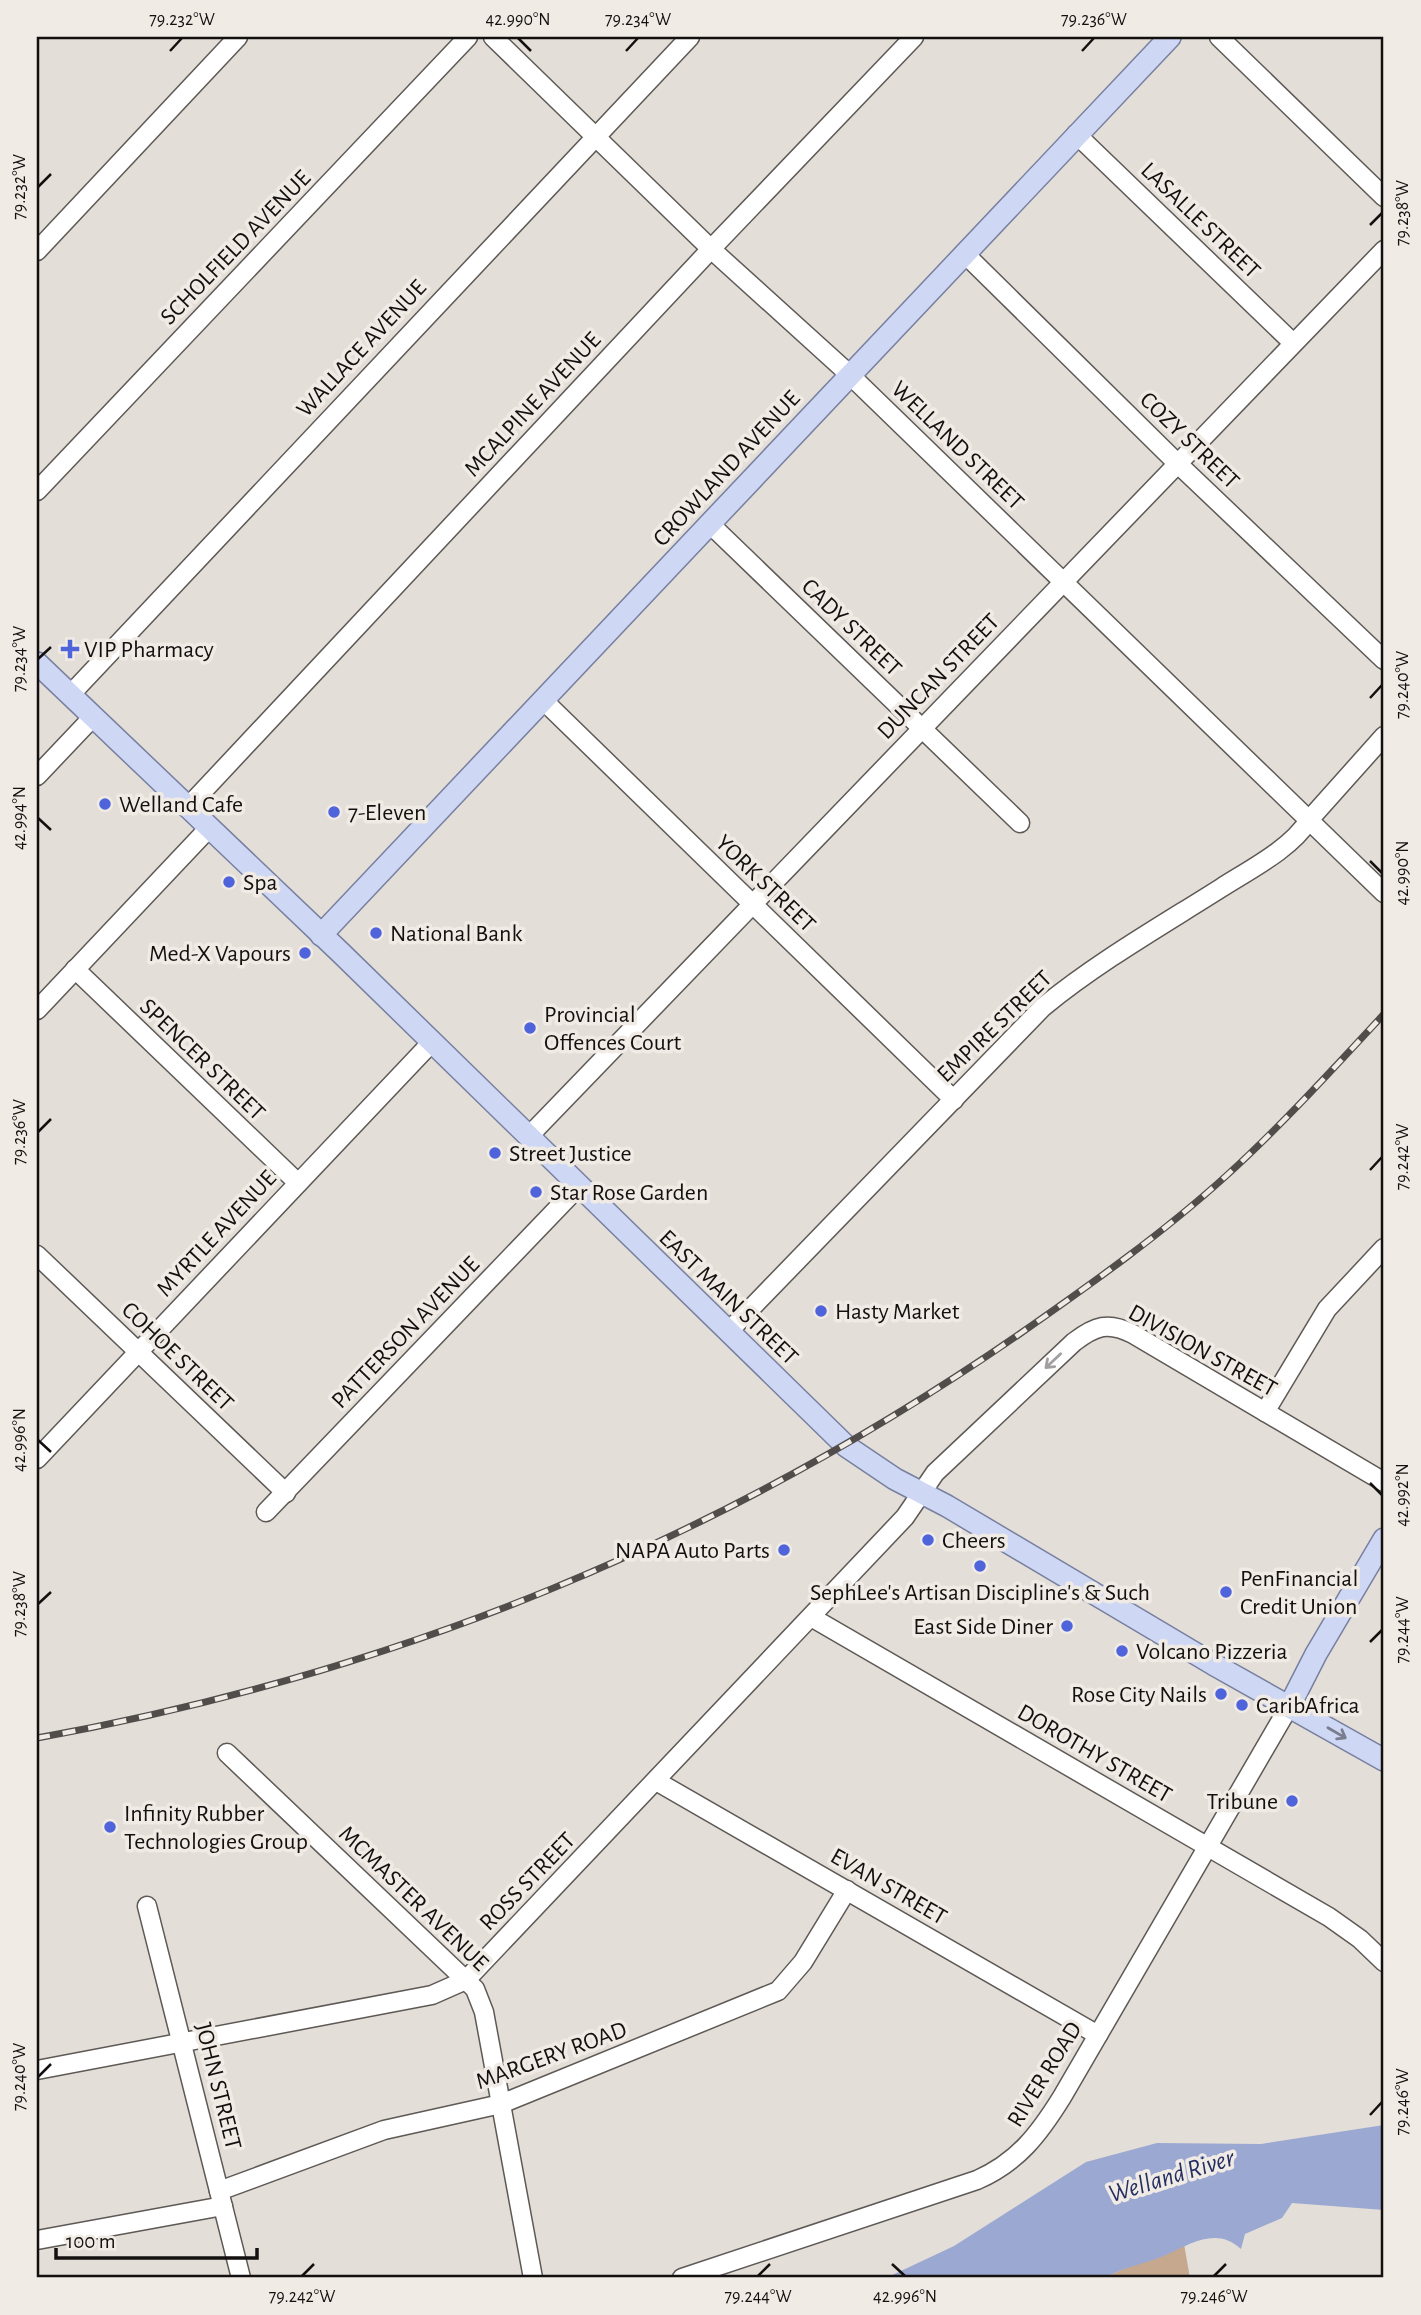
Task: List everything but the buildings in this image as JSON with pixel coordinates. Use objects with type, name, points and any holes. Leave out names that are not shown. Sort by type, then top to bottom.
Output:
[{"type":"main road","name":"CROWLAND AVENUE","points":[[321,935],[1170,37]]},
{"type":"main road","name":"EAST MAIN STREET","points":[[37,663],[432,1042],[846,1446],[895,1479],[922,1492],[1213,1664],[1384,1760]]},
{"type":"main road","points":[[1290,1705],[1316,1654],[1384,1539]]},
{"type":"main road","points":[[1190,1648],[1239,1673],[1270,1682],[1289,1679],[1301,1672],[1316,1654]]},
{"type":"street","points":[[37,251],[239,37]]},
{"type":"street","name":"SCHOLFIELD AVENUE","points":[[37,491],[468,37]]},
{"type":"street","name":"WELLAND STREET","points":[[493,37],[711,249],[849,374],[1384,893]]},
{"type":"street","name":"WALLACE AVENUE","points":[[70,695],[690,37]]},
{"type":"street","name":"MCALPINE AVENUE","points":[[188,807],[711,249],[914,37]]},
{"type":"street","points":[[1219,37],[1384,197]]},
{"type":"street","name":"LASALLE STREET","points":[[1076,134],[1292,342]]},
{"type":"street","name":"DUNCAN STREET","points":[[528,1137],[1292,342],[1384,250]]},
{"type":"street","name":"COZY STREET","points":[[964,253],[1384,660]]},
{"type":"street","name":"CADY STREET","points":[[710,524],[1020,824]]},
{"type":"street","name":"YORK STREET","points":[[544,701],[954,1100]]},
{"type":"street","points":[[37,776],[92,718]]},
{"type":"street","name":"EMPIRE STREET","points":[[728,1332],[1065,989],[1252,868],[1301,832],[1384,736]]},
{"type":"street","points":[[37,1010],[209,828]]},
{"type":"street","name":"SPENCER STREET","points":[[75,970],[298,1183]]},
{"type":"street","name":"MYRTLE AVENUE","points":[[37,1459],[432,1042]]},
{"type":"street","name":"PATTERSON AVENUE","points":[[266,1512],[579,1186]]},
{"type":"street","points":[[1265,1412],[1326,1309],[1384,1248]]},
{"type":"street","name":"COHOE STREET","points":[[37,1255],[286,1493]]},
{"type":"street","name":"DIVISION STREET","points":[[922,1492],[935,1473],[1064,1350],[1098,1326],[1109,1325],[1133,1334],[1384,1482]]},
{"type":"street","name":"ROSS STREET","points":[[37,2070],[432,1995],[466,1980],[905,1517],[922,1492]]},
{"type":"street","name":"DOROTHY STREET","points":[[811,1617],[1346,1927],[1384,1962]]},
{"type":"street","name":"RIVER ROAD","points":[[682,2278],[716,2269],[997,2171],[1014,2160],[1037,2134],[1098,2035],[1290,1705]]},
{"type":"street","name":"MCMASTER AVENUE","points":[[228,1753],[475,1989],[485,2012],[533,2278]]},
{"type":"street","name":"EVAN STREET","points":[[656,1781],[1098,2035]]},
{"type":"street","name":"MARGERY ROAD","points":[[37,2240],[221,2199],[384,2130],[501,2104],[778,1991],[803,1962],[848,1890]]},
{"type":"street","name":"JOHN STREET","points":[[148,1906],[241,2278]]},
{"type":"shaded area","points":[[1184,2244],[1190,2278],[1105,2278],[1165,2254]]},
{"type":"water","name":"Welland River","points":[[1384,2125],[1384,2210],[1292,2203],[1282,2218],[1245,2234],[1241,2249],[1223,2239],[1204,2239],[1105,2278],[886,2278],[954,2246],[1086,2162],[1157,2143],[1261,2144]]},
{"type":"railway","points":[[37,1738],[170,1710],[300,1677],[427,1636],[551,1589],[672,1535],[791,1475],[907,1407],[1021,1333],[1151,1238],[1246,1157],[1384,1014]]},
{"type":"place","name":"VIP Pharmacy","points":[[70,649]]},
{"type":"place","name":"Welland Cafe","points":[[105,804]]},
{"type":"place","name":"7-Eleven","points":[[334,812]]},
{"type":"place","name":"Spa","points":[[229,882]]},
{"type":"place","name":"National Bank","points":[[376,933]]},
{"type":"place","name":"Med-X Vapours","points":[[305,953]]},
{"type":"place","name":"Provincial Offences Court","points":[[530,1028]]},
{"type":"place","name":"Street Justice","points":[[495,1153]]},
{"type":"place","name":"Star Rose Garden","points":[[536,1192]]},
{"type":"place","name":"Hasty Market","points":[[821,1311]]},
{"type":"place","name":"Cheers","points":[[928,1540]]},
{"type":"place","name":"NAPA Auto Parts","points":[[784,1550]]},
{"type":"place","name":"SephLee's Artisan Discipline's & Such","points":[[980,1566]]},
{"type":"place","name":"PenFinancial Credit Union","points":[[1226,1592]]},
{"type":"place","name":"East Side Diner","points":[[1067,1626]]},
{"type":"place","name":"Volcano Pizzeria","points":[[1122,1651]]},
{"type":"place","name":"Rose City Nails","points":[[1221,1694]]},
{"type":"place","name":"CaribAfrica","points":[[1242,1705]]},
{"type":"place","name":"Tribune","points":[[1292,1801]]},
{"type":"place","name":"Infinity Rubber Technologies Group","points":[[110,1827]]}]
